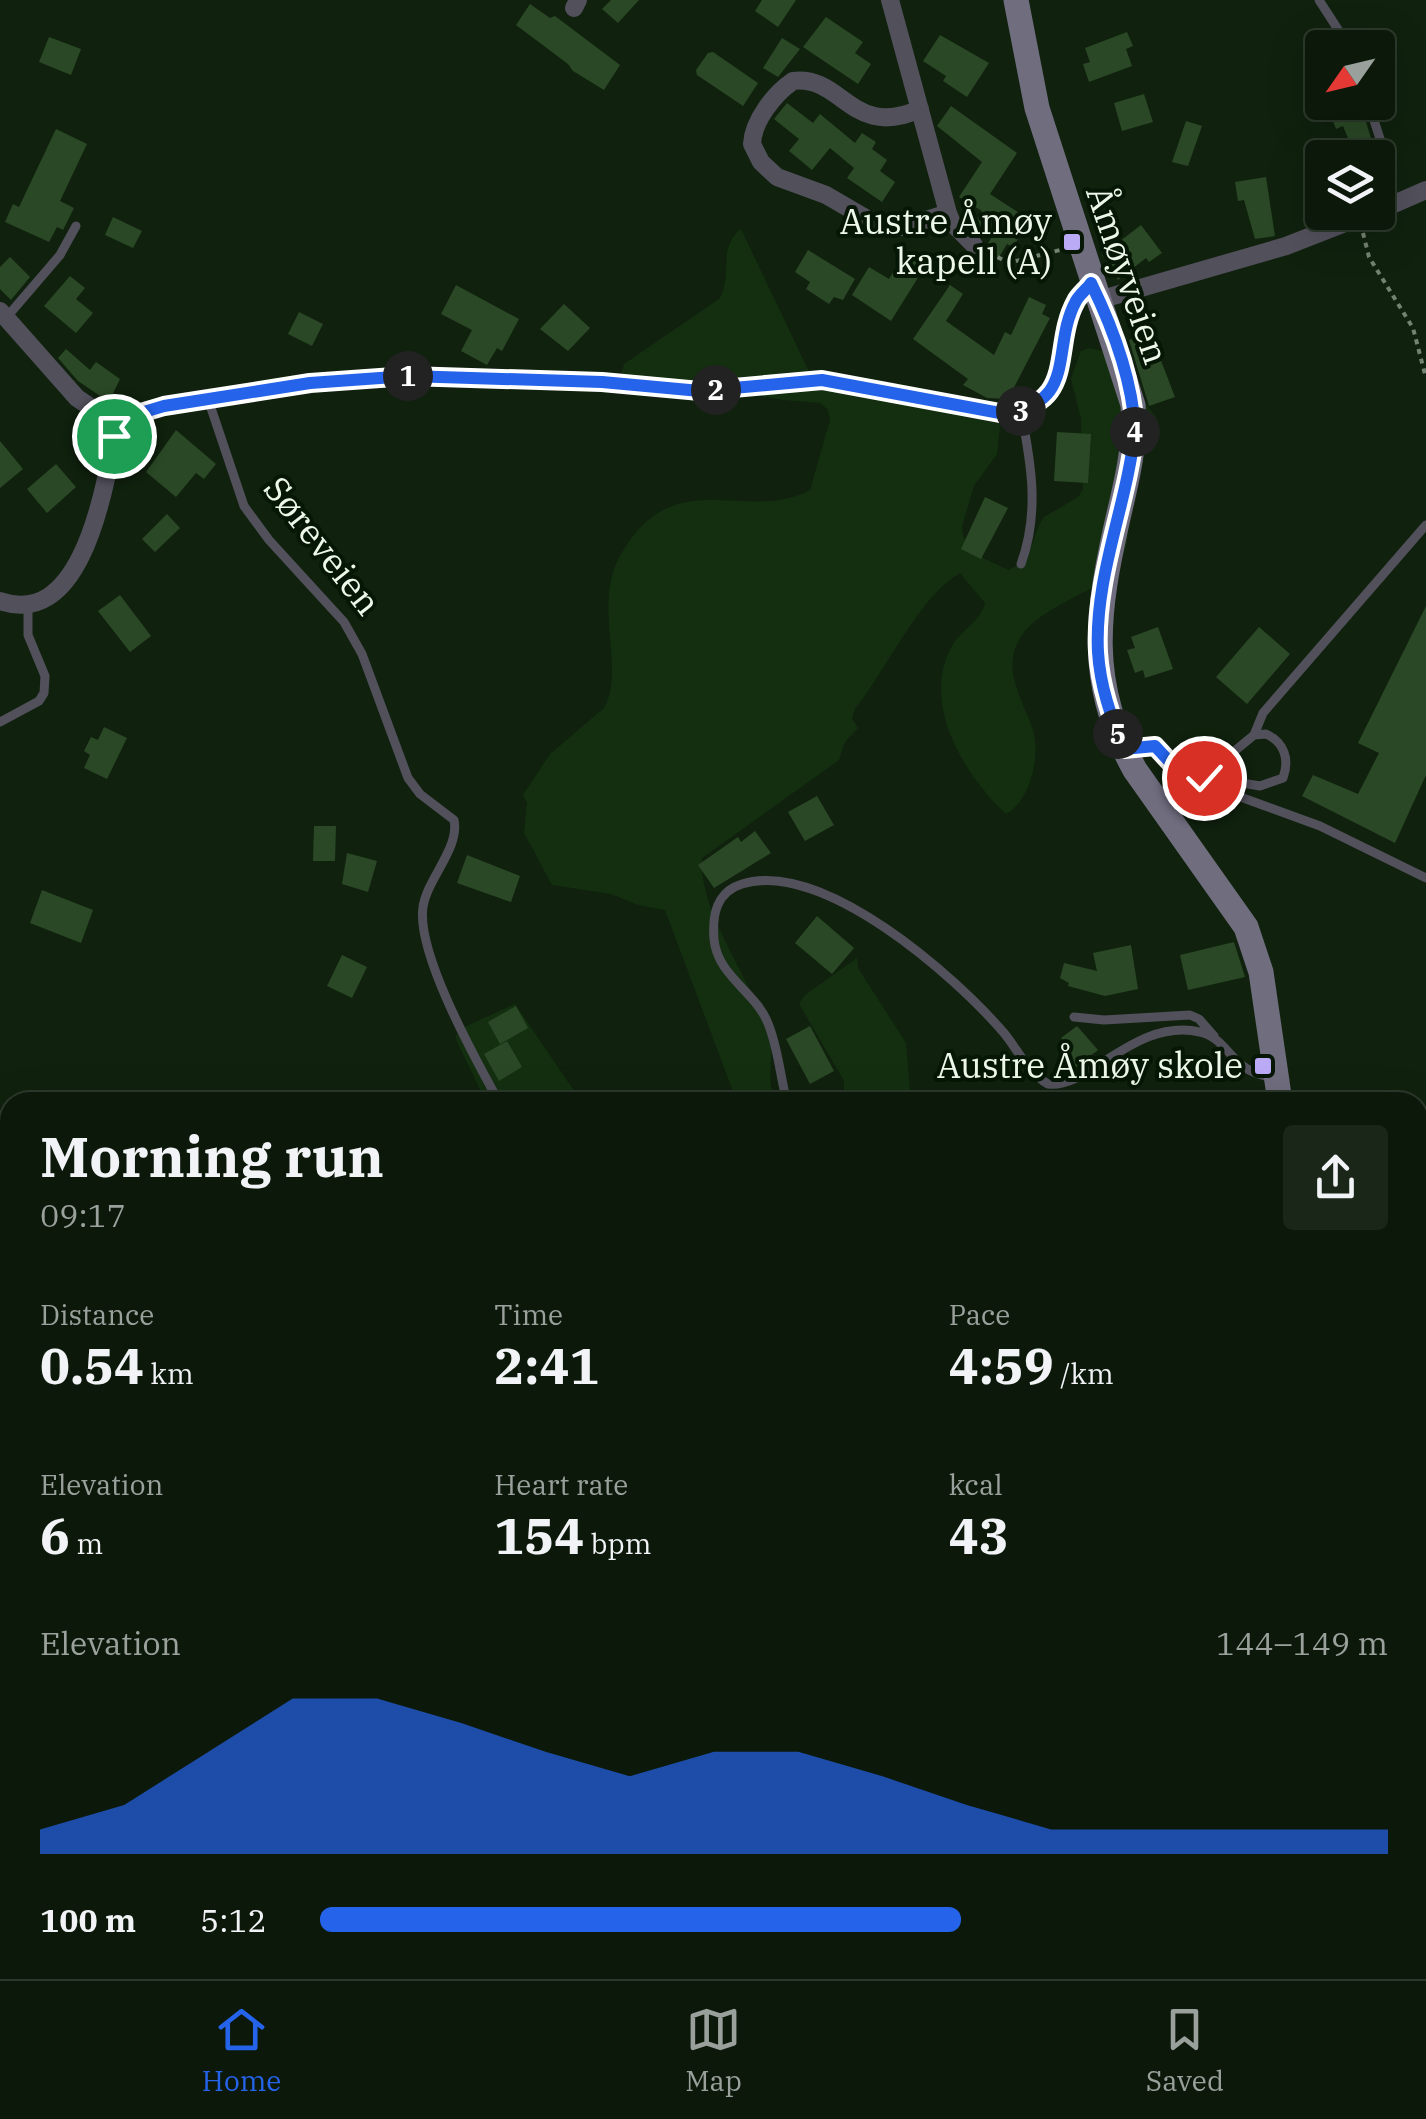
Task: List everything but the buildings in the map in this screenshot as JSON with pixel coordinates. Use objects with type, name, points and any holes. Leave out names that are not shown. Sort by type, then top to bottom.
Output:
[{"type":"main road","name":"Åmøyveien","points":[[1016,0],[1037,108],[1095,292],[1119,351],[1133,404],[1135,429],[1101,600],[1098,649],[1107,702],[1124,749],[1166,817],[1246,928],[1261,972],[1277,1091]]},
{"type":"street","points":[[890,0],[948,214],[952,224],[974,244]]},
{"type":"street","points":[[920,109],[879,118],[857,111],[815,82],[793,81],[776,96],[757,124],[752,144],[761,162],[777,177],[826,195],[881,226],[904,227],[948,214]]},
{"type":"street","points":[[1395,203],[1426,190]]},
{"type":"street","points":[[0,601],[28,606],[56,594],[78,564],[117,425],[136,413],[310,383],[408,376],[602,382],[700,391],[822,380],[1000,413],[1021,411],[1044,398],[1054,383],[1076,302],[1095,292],[1286,246],[1327,230]]},
{"type":"street","points":[[3,314],[78,398],[117,425]]},
{"type":"lane","points":[[1319,0],[1338,30]]},
{"type":"lane","points":[[3,314],[60,255],[76,226]]},
{"type":"lane","name":"Søreveien","points":[[208,399],[244,506],[269,540],[344,622],[362,654],[408,778],[420,794],[454,820],[450,844],[425,896],[423,924],[457,1020],[494,1092]]},
{"type":"lane","points":[[1021,411],[1033,478],[1030,533],[1021,564]]},
{"type":"lane","points":[[1212,778],[1231,754],[1254,736],[1264,713],[1426,525]]},
{"type":"lane","points":[[0,722],[39,700],[44,693],[45,676],[28,636],[28,606]]},
{"type":"lane","points":[[1124,749],[1155,746],[1180,773],[1260,786],[1283,778],[1287,760],[1283,748],[1266,734],[1254,736]]},
{"type":"lane","points":[[1212,778],[1224,791],[1320,826],[1426,878]]},
{"type":"lane","points":[[784,1092],[766,1018],[720,961],[714,940],[718,902],[728,890],[749,882],[811,888],[878,925],[967,994],[1005,1034],[1034,1074],[1048,1084],[1069,1083],[1118,1049],[1150,1036],[1190,1030],[1215,1038]]},
{"type":"lane","name":"Åmøyveien","points":[[1074,1017],[1199,1019],[1241,1065],[1277,1091]]},
{"type":"path","points":[[1372,230],[1368,258],[1413,328],[1426,378]]},
{"type":"path","points":[[974,244],[1008,263],[1079,244]]},
{"type":"green space","points":[[741,229],[812,378],[994,405],[1000,426],[997,454],[974,486],[962,526],[973,553],[1008,570],[1024,560],[1044,517],[1078,497],[1083,489],[1081,419],[1071,378],[1081,351],[1090,348],[1110,353],[1157,419],[1148,430],[1137,460],[1126,546],[1114,578],[1039,618],[1015,647],[1015,683],[1033,730],[1036,752],[1032,777],[1014,808],[1006,814],[975,779],[951,737],[944,714],[943,668],[952,646],[985,603],[960,573],[917,616],[855,709],[852,718],[858,728],[845,742],[839,760],[702,858],[703,879],[717,924],[769,1034],[773,1092],[733,1092],[665,910],[611,894],[552,885],[524,833],[527,803],[523,795],[550,754],[604,708],[612,675],[612,577],[619,558],[640,528],[662,511],[686,502],[786,499],[810,490],[830,420],[828,410],[820,403],[706,386],[618,386],[624,364],[719,299],[733,237]]},
{"type":"green space","points":[[857,958],[858,968],[906,1043],[910,1092],[843,1092],[844,1081],[799,1004],[805,995]]},
{"type":"green space","points":[[515,1004],[575,1092],[481,1092],[455,1037],[462,1028]]},
{"type":"place","name":"Austre Åmøy kapell (A)","points":[[1072,242]]},
{"type":"place","name":"Austre Åmøy skole","points":[[1263,1066]]},
{"type":"route","points":[[114,436],[124,418],[164,406],[310,383],[408,376],[602,382],[700,391],[822,380],[1000,413],[1021,411],[1044,398],[1054,383],[1076,302],[1091,283],[1119,351],[1133,404],[1135,429],[1101,600],[1101,678],[1124,749],[1155,746],[1180,773],[1204,778]]}]
